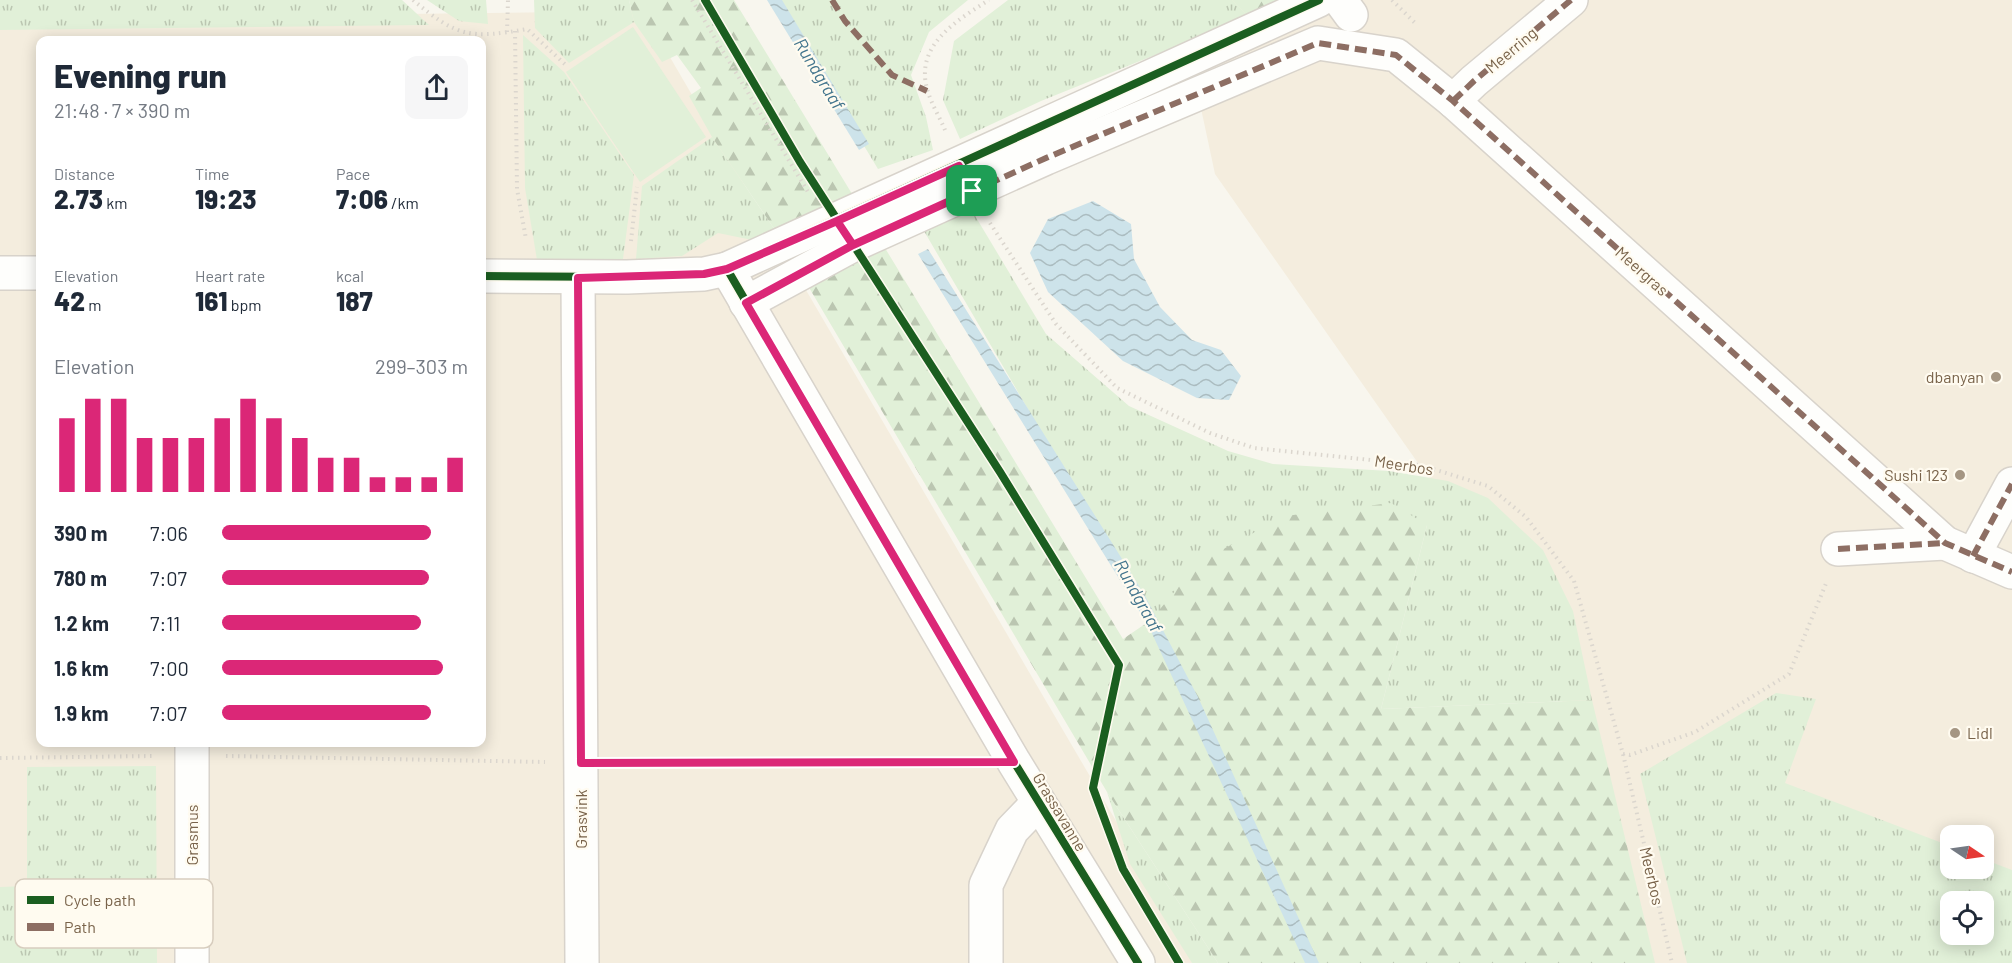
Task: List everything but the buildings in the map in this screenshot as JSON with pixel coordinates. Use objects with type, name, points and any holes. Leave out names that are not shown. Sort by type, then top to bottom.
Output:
[{"type":"street","points":[[746,303],[853,245],[965,179],[1319,0]]},
{"type":"street","name":"Meerring","points":[[1453,101],[1571,0]]},
{"type":"street","name":"Meergras","points":[[965,179],[1318,43],[1396,55],[1453,101],[1959,549]]},
{"type":"street","points":[[486,276],[578,278],[704,274],[727,269],[832,223],[965,179]]},
{"type":"street","name":"Grassavanne","points":[[727,269],[1014,762],[1138,963]]},
{"type":"street","points":[[0,273],[36,273]]},
{"type":"street","name":"Grasvink","points":[[578,278],[582,963]]},
{"type":"street","points":[[1959,549],[2012,484]]},
{"type":"street","points":[[1838,549],[1959,549],[2012,572]]},
{"type":"street","name":"Grasmus","points":[[192,749],[192,879]]},
{"type":"street","points":[[986,963],[986,885],[1012,830],[1038,802]]},
{"type":"path","points":[[413,0],[442,24],[460,32],[478,34],[527,29],[568,67]]},
{"type":"path","points":[[507,32],[508,0]]},
{"type":"path","points":[[692,0],[832,223]]},
{"type":"path","points":[[1392,0],[1422,31]]},
{"type":"path","points":[[514,31],[517,189],[534,278]]},
{"type":"path","points":[[752,81],[832,223]]},
{"type":"path","points":[[627,277],[637,187]]},
{"type":"path","points":[[1623,754],[1630,755],[1695,732],[1789,674],[1808,632],[1838,549]]},
{"type":"path","points":[[0,758],[192,749],[581,763],[1014,762]]},
{"type":"shaded area","points":[[1194,0],[2012,0],[2012,963],[1625,963],[1550,651],[1215,174],[1180,10]]},
{"type":"shaded area","points":[[643,11],[1199,963],[0,963],[0,19]]},
{"type":"green space","points":[[0,0],[402,0],[429,25],[0,30]]},
{"type":"green space","points":[[427,0],[486,0],[488,24],[459,21]]},
{"type":"green space","points":[[534,0],[629,0],[634,22],[569,63],[535,28]]},
{"type":"green space","points":[[629,0],[734,0],[1123,639],[1151,620],[1199,562],[1285,516],[1391,503],[1427,525],[1381,709],[1592,700],[1655,963],[1218,963],[1107,792],[775,230],[712,137],[689,96],[701,88],[677,55],[662,62],[634,22]]},
{"type":"green space","points":[[776,0],[968,0],[929,32],[911,75],[926,117],[933,150],[878,169]]},
{"type":"green space","points":[[1008,0],[1232,0],[1249,17],[1041,101],[960,139],[943,100],[954,41]]},
{"type":"green space","points":[[1232,0],[1287,0],[1249,17]]},
{"type":"green space","points":[[633,27],[706,137],[640,182],[566,72]]},
{"type":"green space","points":[[523,35],[564,72],[634,175],[623,259],[537,260],[525,188]]},
{"type":"green space","points":[[712,137],[775,230],[757,241],[718,233],[682,256],[636,259],[642,186]]},
{"type":"green space","points":[[971,209],[1046,334],[1129,406],[1228,451],[1273,464],[1389,471],[1448,481],[1488,498],[1543,550],[1573,611],[1592,700],[1381,709],[1427,525],[1151,620],[924,231]]},
{"type":"green space","points":[[1776,693],[1816,699],[1785,783],[1940,842],[1940,879],[1994,879],[1994,863],[2012,870],[2012,963],[1687,963],[1640,774]]},
{"type":"green space","points":[[156,766],[157,879],[27,879],[27,767]]},
{"type":"green space","points":[[1107,792],[1218,963],[1192,963],[1130,864]]},
{"type":"green space","points":[[15,886],[15,948],[157,948],[157,963],[0,963],[0,887]]},
{"type":"water","name":"Rundgraaf","points":[[767,0],[782,0],[869,144],[859,150]]},
{"type":"water","points":[[1093,201],[1131,224],[1134,259],[1160,307],[1192,340],[1221,350],[1241,376],[1229,400],[1197,398],[1123,361],[1048,292],[1030,253],[1048,219]]},
{"type":"water","name":"Rundgraaf","points":[[928,249],[1144,594],[1198,697],[1319,963],[1305,963],[1149,627],[918,254]]},
{"type":"marked path","points":[[832,0],[845,21],[892,75],[927,91]]},
{"type":"marked path","points":[[1453,101],[1571,0]]},
{"type":"marked path","points":[[746,303],[853,245],[1046,158],[1318,43],[1396,55],[1453,101],[1945,543],[2012,572]]},
{"type":"marked path","points":[[1973,556],[2012,484]]},
{"type":"marked path","points":[[1838,549],[1945,543]]},
{"type":"cycle path","points":[[705,0],[800,162],[1000,472],[1119,665],[1093,788],[1123,869],[1179,963]]},
{"type":"cycle path","points":[[486,276],[627,277],[704,274],[727,269],[1319,0]]},
{"type":"cycle path","points":[[727,269],[1014,762],[1138,963]]},
{"type":"place","name":"dbanyan","points":[[1996,377]]},
{"type":"place","name":"Sushi 123","points":[[1960,475]]},
{"type":"place","name":"Lidl","points":[[1955,733]]},
{"type":"route","points":[[972,191],[853,245],[837,221],[727,269],[704,274],[578,278],[581,763],[1014,762],[746,303],[853,245],[837,221],[959,166],[972,191]]}]
